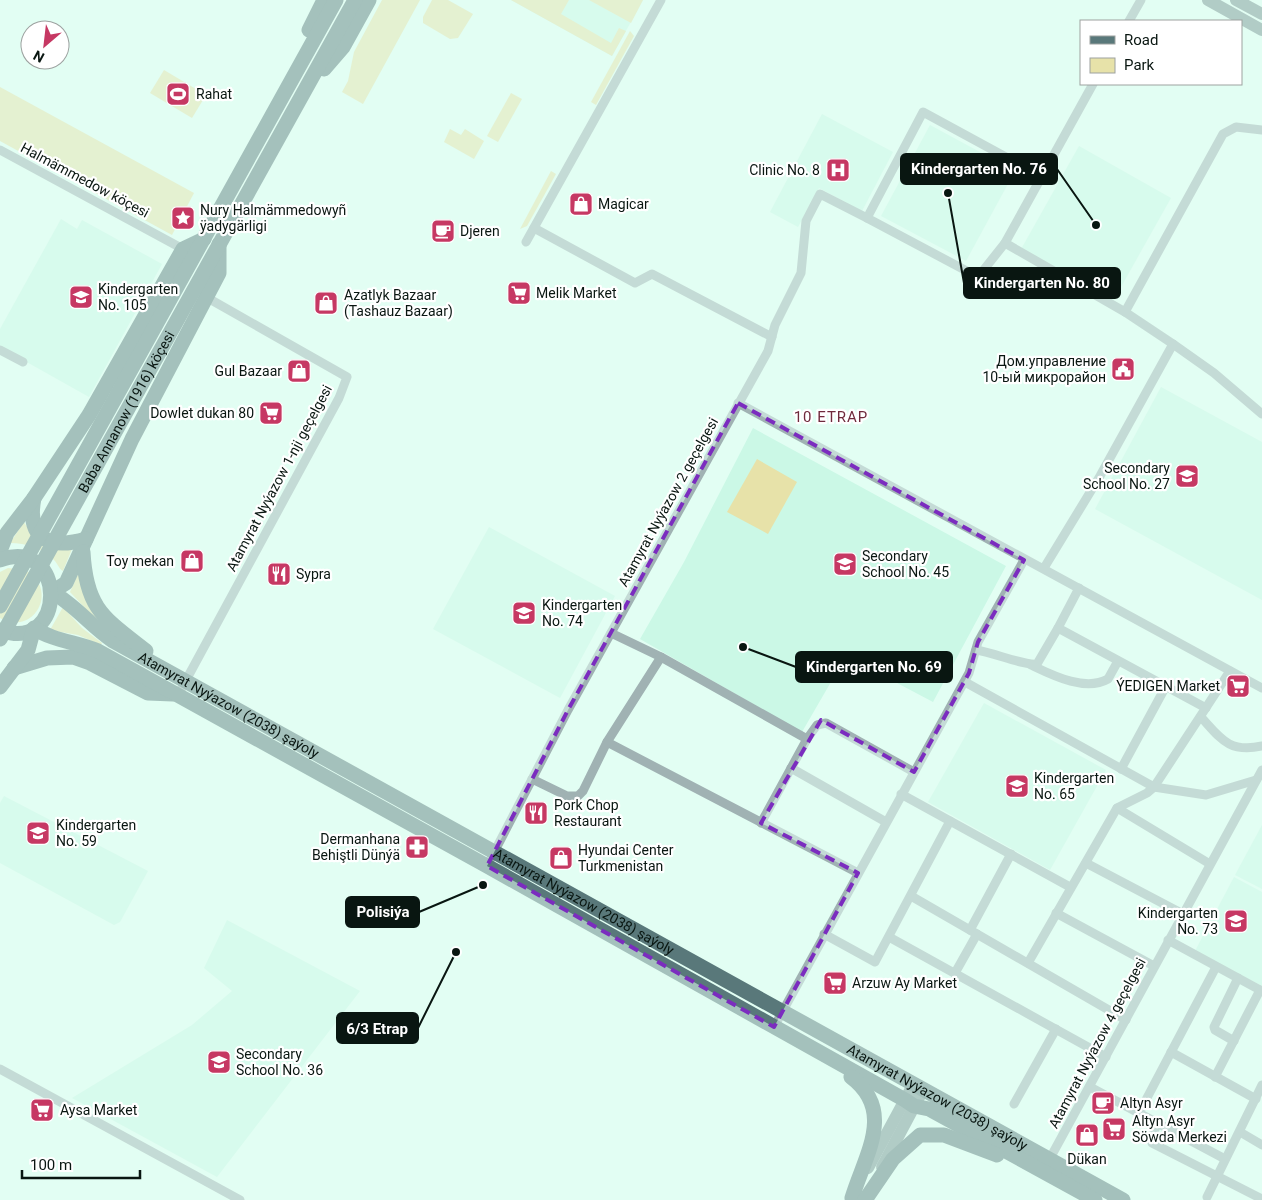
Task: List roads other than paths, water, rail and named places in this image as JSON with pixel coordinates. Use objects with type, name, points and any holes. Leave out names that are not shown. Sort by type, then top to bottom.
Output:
[{"type":"main road","points":[[286,90],[313,21],[324,0]]},
{"type":"main road","name":"Baba Annanow (1916) köçesi","points":[[0,606],[336,0]]},
{"type":"main road","name":"Baba Annanow (1916) köçesi","points":[[0,639],[355,0]]},
{"type":"main road","points":[[301,97],[343,47],[370,0]]},
{"type":"main road","points":[[1208,0],[1262,30]]},
{"type":"main road","points":[[1236,0],[1262,14]]},
{"type":"main road","points":[[0,551],[4,538],[17,517],[34,498],[89,415],[183,249],[204,239]]},
{"type":"main road","points":[[52,592],[66,583],[132,439],[219,273],[219,244]]},
{"type":"main road","points":[[34,498],[31,514],[32,524],[36,531],[47,540],[65,544],[84,545]]},
{"type":"main road","points":[[0,528],[17,517]]},
{"type":"main road","points":[[84,545],[89,594],[101,614],[181,688]]},
{"type":"main road","points":[[0,560],[19,558],[33,562],[48,578],[52,592],[52,604],[47,616],[34,628],[16,633],[0,630]]},
{"type":"main road","name":"Atamyrat Nyýazow (2038) şaýoly","points":[[52,592],[66,600],[91,625],[181,688]]},
{"type":"main road","points":[[1,682],[28,650],[34,628]]},
{"type":"main road","name":"Atamyrat Nyýazow (2038) şaýoly","points":[[34,628],[46,637],[83,645],[181,688],[491,860],[782,1012],[918,1087],[1046,1166],[1095,1200]]},
{"type":"main road","points":[[14,668],[47,658],[73,658],[90,663],[148,693],[181,688]]},
{"type":"main road","name":"Atamyrat Nyýazow (2038) şaýoly","points":[[491,860],[774,1027],[910,1103],[929,1109],[1046,1166],[1123,1200]]},
{"type":"main road","points":[[774,1027],[862,1086],[874,1108],[876,1118],[874,1135],[858,1199]]},
{"type":"main road","points":[[858,1199],[918,1087]]},
{"type":"main road","points":[[858,1199],[893,1159],[923,1135],[944,1135],[1046,1166]]},
{"type":"street","points":[[526,242],[661,0]]},
{"type":"street","points":[[1130,20],[1141,0]]},
{"type":"street","points":[[1041,176],[923,112],[866,218],[978,277],[1005,243],[1092,85]]},
{"type":"street","points":[[1125,312],[1223,134],[1236,127],[1262,130]]},
{"type":"street","name":"Halmämmedow köçesi","points":[[0,150],[183,249]]},
{"type":"street","name":"Atamyrat Nyýazow 2 geçelgesi","points":[[491,860],[532,779],[611,633],[768,351],[775,325],[801,273],[801,253],[806,221],[820,194],[866,218]]},
{"type":"street","points":[[534,228],[635,283],[652,274],[772,337]]},
{"type":"street","points":[[1005,243],[1125,312],[1214,373],[1262,414]]},
{"type":"street","name":"Atamyrat Nyýazow 1-nji geçelgesi","points":[[181,688],[339,398],[347,377],[206,297]]},
{"type":"street","points":[[1044,568],[1100,476],[1173,344]]},
{"type":"street","points":[[0,350],[23,362]]},
{"type":"street","points":[[738,403],[1262,688]]},
{"type":"street","points":[[774,1027],[901,794],[970,673],[978,642],[1024,560]]},
{"type":"street","points":[[1031,665],[1041,659],[1079,588]]},
{"type":"street","points":[[1058,628],[1166,686],[1203,712],[1224,742],[1236,748],[1262,746]]},
{"type":"street","points":[[611,633],[661,657],[807,739]]},
{"type":"street","points":[[976,650],[990,652],[1031,665],[1063,680],[1095,683],[1108,679],[1118,661]]},
{"type":"street","points":[[532,779],[568,796],[578,796],[583,790],[607,742],[661,657]]},
{"type":"street","points":[[1028,963],[1117,808],[1147,793],[1154,787],[1230,671]]},
{"type":"street","points":[[965,682],[1154,787],[1206,795],[1256,780]]},
{"type":"street","points":[[1122,769],[1166,686]]},
{"type":"street","points":[[761,823],[807,739],[817,725],[826,723],[914,772]]},
{"type":"street","points":[[607,742],[858,874]]},
{"type":"street","points":[[791,768],[886,822]]},
{"type":"street","name":"Atamyrat Nyýazow 4 geçelgesi","points":[[1046,1166],[1262,770]]},
{"type":"street","points":[[901,794],[1070,887]]},
{"type":"street","points":[[1117,808],[1210,864]]},
{"type":"street","points":[[824,934],[876,962],[950,821]]},
{"type":"street","points":[[955,973],[1011,854]]},
{"type":"street","points":[[1086,863],[1183,914]]},
{"type":"street","points":[[911,896],[1126,1020]]},
{"type":"street","points":[[1056,913],[1154,966]]},
{"type":"street","points":[[888,937],[1106,1057]]},
{"type":"street","points":[[1168,940],[1261,991],[1215,1077]]},
{"type":"street","points":[[1140,1113],[1216,967]]},
{"type":"street","points":[[1234,1041],[1215,1030],[1214,1027],[1238,978]]},
{"type":"street","points":[[1014,1104],[1056,1029]]},
{"type":"street","points":[[1171,1052],[1215,1077],[1260,1092],[1207,1197]]},
{"type":"street","points":[[0,1069],[240,1200]]},
{"type":"street","points":[[1090,1087],[1225,1159]]},
{"type":"street","points":[[1158,1123],[1151,1137],[1152,1143],[1262,1199]]},
{"type":"street","points":[[1240,1132],[1262,1145]]},
{"type":"place","name":"Rahat","points":[[178,94]]},
{"type":"place","name":"Clinic No. 8","points":[[838,170]]},
{"type":"place","name":"Kindergarten No. 80","points":[[948,193]]},
{"type":"place","name":"Magicar","points":[[581,204]]},
{"type":"place","name":"Nury Halmämmedowyñ ÿadygärligi","points":[[183,218]]},
{"type":"place","name":"Kindergarten No. 76","points":[[1096,225]]},
{"type":"place","name":"Djeren","points":[[443,231]]},
{"type":"place","name":"Melik Market","points":[[519,293]]},
{"type":"place","name":"Kindergarten No. 105","points":[[81,297]]},
{"type":"place","name":"Azatlyk Bazaar (Tashauz Bazaar)","points":[[326,303]]},
{"type":"place","name":"Дом.управление 10-ый микрорайон","points":[[1123,369]]},
{"type":"place","name":"Gul Bazaar","points":[[299,371]]},
{"type":"place","name":"Dowlet dukan 80","points":[[271,413]]},
{"type":"place","name":"Secondary School No. 27","points":[[1187,476]]},
{"type":"place","name":"Toy mekan","points":[[192,561]]},
{"type":"place","name":"Secondary School No. 45","points":[[845,564]]},
{"type":"place","name":"Sypra","points":[[279,574]]},
{"type":"place","name":"Kindergarten No. 74","points":[[524,613]]},
{"type":"place","name":"Kindergarten No. 69","points":[[743,647]]},
{"type":"place","name":"ÝEDIGEN Market","points":[[1238,686]]},
{"type":"place","name":"Kindergarten No. 65","points":[[1017,786]]},
{"type":"place","name":"Pork Chop Restaurant","points":[[536,813]]},
{"type":"place","name":"Kindergarten No. 59","points":[[38,833]]},
{"type":"place","name":"Dermanhana Behiştli Dünýä","points":[[417,847]]},
{"type":"place","name":"Hyundai Center Turkmenistan","points":[[561,858]]},
{"type":"place","name":"Polisiýa","points":[[483,885]]},
{"type":"place","name":"Kindergarten No. 73","points":[[1236,921]]},
{"type":"place","name":"6/3 Etrap","points":[[456,952]]},
{"type":"place","name":"Arzuw Ay Market","points":[[835,983]]},
{"type":"place","name":"Secondary School No. 36","points":[[219,1062]]},
{"type":"place","name":"Altyn Asyr","points":[[1103,1103]]},
{"type":"place","name":"Aysa Market","points":[[42,1110]]},
{"type":"place","name":"Altyn Asyr Söwda Merkezi","points":[[1114,1129]]},
{"type":"place","name":"Dükan","points":[[1087,1135]]},
{"type":"district","name":"10 ETRAP","points":[[831,417]]}]
